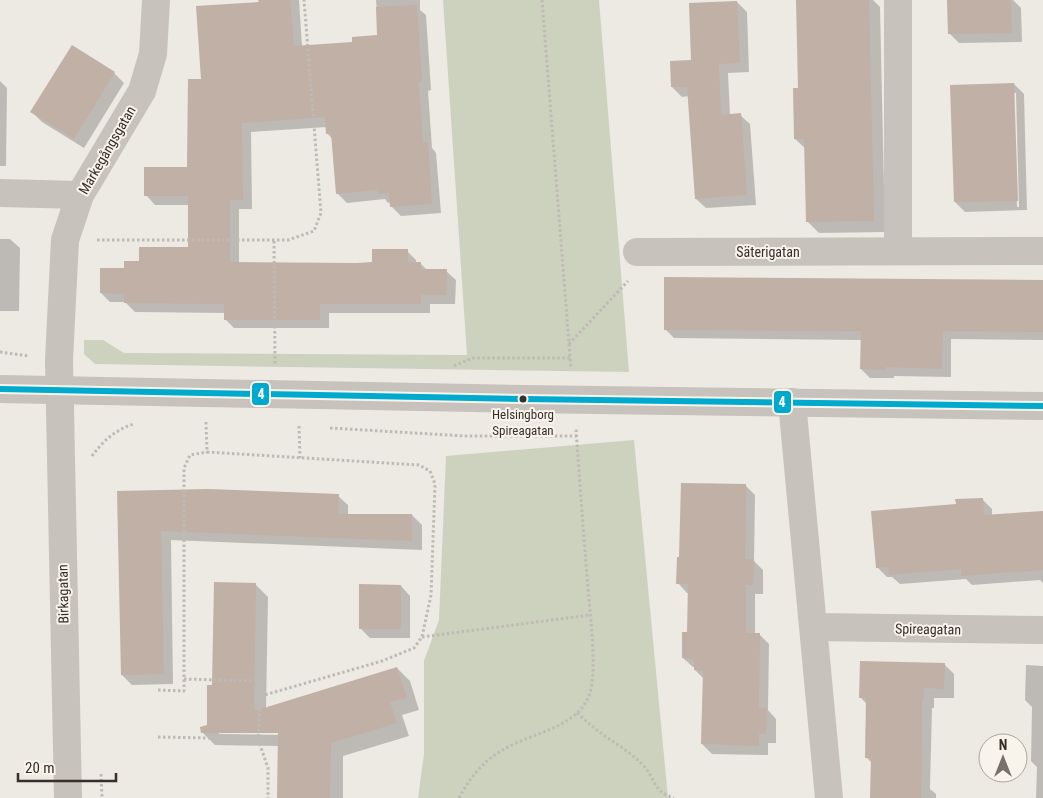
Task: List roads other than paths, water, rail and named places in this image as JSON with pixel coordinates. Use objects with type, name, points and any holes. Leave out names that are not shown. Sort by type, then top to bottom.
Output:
[{"type":"street","name":"Markegångsgatan","points":[[59,390],[65,240],[80,195],[142,91],[153,54],[156,0]]},
{"type":"street","points":[[898,0],[898,252]]},
{"type":"street","points":[[0,193],[80,195]]},
{"type":"street","name":"Säterigatan","points":[[646,252],[1043,251]]},
{"type":"street","points":[[0,390],[1043,406]]},
{"type":"street","name":"Birkagatan","points":[[59,390],[68,798]]},
{"type":"street","points":[[792,402],[829,798]]},
{"type":"street","name":"Spireagatan","points":[[814,627],[1043,630]]},
{"type":"place","name":"Helsingborg Spireagatan","points":[[523,399]]}]
